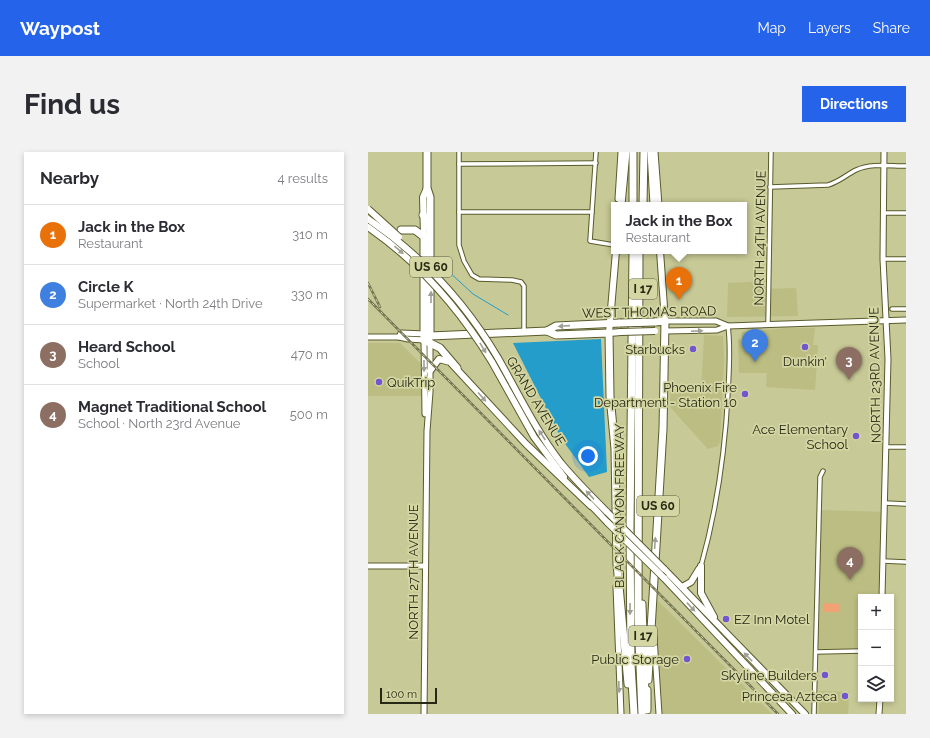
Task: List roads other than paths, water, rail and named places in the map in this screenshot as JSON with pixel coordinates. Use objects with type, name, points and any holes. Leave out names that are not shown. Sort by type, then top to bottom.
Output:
[{"type":"highway","name":"NORTH 27TH AVENUE","points":[[427,152],[427,188],[430,197],[431,242],[427,338]]},
{"type":"highway","points":[[621,202],[626,152]]},
{"type":"highway","points":[[633,152],[633,202]]},
{"type":"highway","points":[[639,202],[640,152]]},
{"type":"highway","points":[[643,202],[644,152]]},
{"type":"highway","points":[[651,152],[654,202]]},
{"type":"highway","points":[[423,215],[427,220],[431,242]]},
{"type":"highway","points":[[401,230],[415,230],[424,237]]},
{"type":"highway","name":"NORTH 27TH AVENUE","points":[[424,237],[427,338]]},
{"type":"highway","name":"BLACK CANYON FREEWAY","points":[[633,254],[630,528],[631,651],[634,714]]},
{"type":"highway","points":[[639,254],[638,641],[645,713]]},
{"type":"highway","name":"BLACK CANYON FREEWAY","points":[[643,254],[643,639],[645,713]]},
{"type":"highway","name":"WEST THOMAS ROAD","points":[[547,331],[556,326],[665,321]]},
{"type":"highway","name":"US 60","points":[[645,713],[663,429],[665,321]]},
{"type":"highway","name":"WEST THOMAS ROAD","points":[[427,338],[547,331],[556,335],[609,333]]},
{"type":"highway","points":[[609,333],[610,396],[615,449],[617,564],[626,672],[634,714]]},
{"type":"highway","points":[[427,338],[440,348],[457,368]]},
{"type":"main road","points":[[618,202],[621,152]]},
{"type":"main road","points":[[655,152],[659,202]]},
{"type":"main road","name":"NORTH 23RD AVENUE","points":[[882,594],[887,447],[888,359],[883,259],[884,152]]},
{"type":"main road","name":"NORTH 27TH AVENUE","points":[[424,237],[423,197],[427,188]]},
{"type":"main road","points":[[368,209],[435,270],[449,289]]},
{"type":"main road","name":"GRAND AVENUE","points":[[368,219],[404,246],[449,289],[478,326],[498,358],[531,418],[553,452],[569,472],[805,714]]},
{"type":"main road","name":"GRAND AVENUE","points":[[368,227],[411,260],[439,288],[468,325],[492,362],[539,445],[567,480],[591,506],[664,578],[792,714]]},
{"type":"main road","points":[[609,333],[616,254]]},
{"type":"main road","points":[[660,254],[665,321]]},
{"type":"main road","name":"WEST THOMAS ROAD","points":[[609,333],[717,330],[728,326],[768,324],[906,320]]},
{"type":"main road","name":"WEST THOMAS ROAD","points":[[665,321],[716,321],[728,326]]},
{"type":"main road","name":"WEST THOMAS ROAD","points":[[368,337],[399,337],[401,333],[427,338]]},
{"type":"main road","name":"NORTH 27TH AVENUE","points":[[427,338],[430,371],[427,431]]},
{"type":"main road","name":"NORTH 27TH AVENUE","points":[[424,714],[427,338]]},
{"type":"main road","points":[[430,371],[436,361],[441,359],[448,360],[521,439],[569,487],[591,506]]},
{"type":"main road","points":[[617,564],[617,643],[621,714]]},
{"type":"main road","points":[[368,566],[425,566]]},
{"type":"main road","points":[[682,588],[691,582],[701,566]]},
{"type":"main road","points":[[701,566],[701,593],[719,626]]},
{"type":"main road","points":[[653,582],[654,663],[659,714]]},
{"type":"main road","points":[[879,714],[880,702]]},
{"type":"street","points":[[459,152],[460,252],[472,275],[476,277],[489,280],[512,280],[521,282],[524,286],[524,332]]},
{"type":"street","points":[[596,152],[590,241],[611,244]]},
{"type":"street","name":"NORTH 24TH AVENUE","points":[[768,324],[771,152]]},
{"type":"street","points":[[459,164],[596,163]]},
{"type":"street","points":[[770,187],[828,186],[836,183],[857,170],[868,166],[906,166]]},
{"type":"street","points":[[459,212],[592,212]]},
{"type":"street","points":[[884,213],[906,213]]},
{"type":"street","points":[[883,259],[906,259]]},
{"type":"street","points":[[892,308],[906,309]]},
{"type":"street","points":[[701,566],[714,520],[725,433],[729,368],[728,326]]},
{"type":"street","points":[[887,447],[906,447]]},
{"type":"street","points":[[814,714],[820,477],[823,471]]},
{"type":"street","points":[[885,503],[906,504]]},
{"type":"street","points":[[883,561],[906,562]]},
{"type":"street","points":[[816,652],[858,651]]},
{"type":"water","points":[[601,339],[607,472],[589,477],[561,438],[513,343]]},
{"type":"waterway","points":[[446,269],[473,294],[508,315]]},
{"type":"railway","points":[[368,283],[380,307]]},
{"type":"railway","points":[[368,299],[778,714]]},
{"type":"place","name":"Jack in the Box","points":[[679,300]]},
{"type":"place","name":"Dunkin'","points":[[805,347]]},
{"type":"place","name":"Starbucks","points":[[693,349]]},
{"type":"place","name":"Circle K","points":[[755,362]]},
{"type":"place","name":"Heard School","points":[[849,380]]},
{"type":"place","name":"QuikTrip","points":[[379,382]]},
{"type":"place","name":"Phoenix Fire Department - Station 10","points":[[745,394]]},
{"type":"place","name":"Ace Elementary School","points":[[856,436]]},
{"type":"place","name":"Magnet Traditional School","points":[[850,580]]},
{"type":"place","name":"EZ Inn Motel","points":[[726,619]]},
{"type":"place","name":"Public Storage","points":[[687,659]]},
{"type":"place","name":"Skyline Builders","points":[[825,675]]},
{"type":"place","name":"Princesa Azteca","points":[[845,696]]}]
